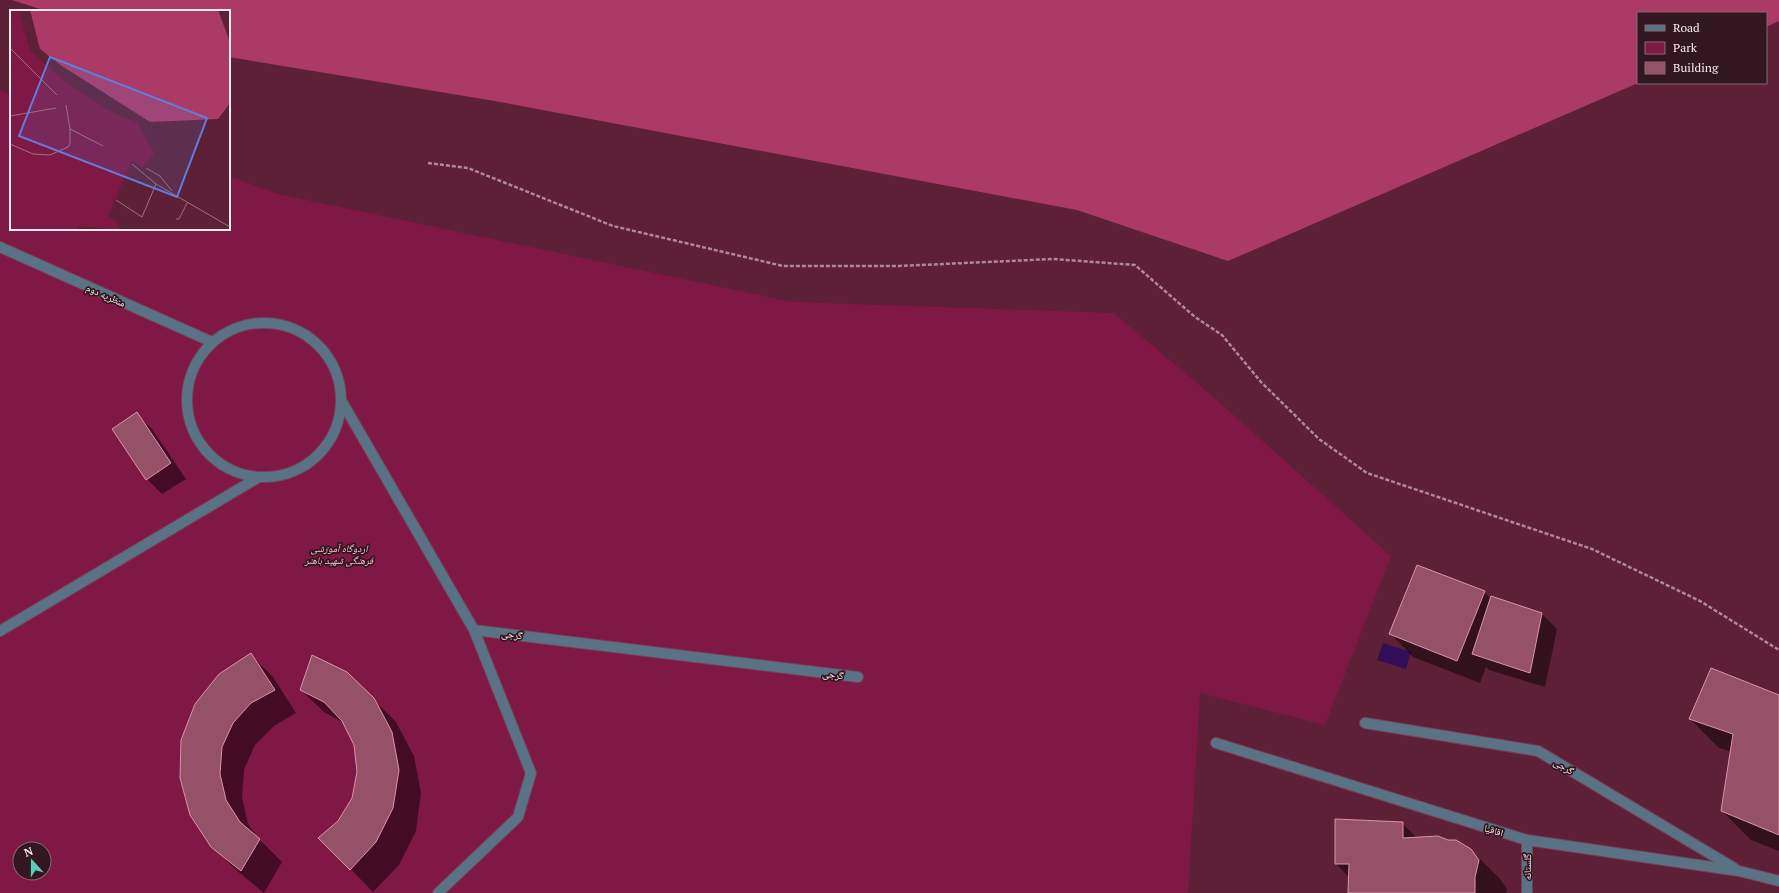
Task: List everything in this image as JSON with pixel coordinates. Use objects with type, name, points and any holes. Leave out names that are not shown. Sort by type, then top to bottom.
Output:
[{"type":"street","name":"منظریه دوم","points":[[0,247],[212,342]]},
{"type":"street","points":[[258,323],[284,325],[307,336],[325,353],[337,375],[341,400],[337,424],[326,447],[307,464],[284,475],[259,477],[234,472],[212,458],[196,438],[187,413],[187,387],[196,363],[212,342],[234,329],[258,323]]},
{"type":"street","points":[[341,400],[474,630],[531,773],[518,817],[438,893]]},
{"type":"street","points":[[0,631],[259,477]]},
{"type":"street","name":"گرجی","points":[[474,630],[858,677]]},
{"type":"street","name":"گرجی","points":[[1365,723],[1538,751],[1739,872]]},
{"type":"street","name":"اقاقیا","points":[[1216,743],[1527,840],[1739,872],[1779,881]]},
{"type":"street","name":"گلستانه","points":[[1527,840],[1527,893]]},
{"type":"path","points":[[428,163],[468,168],[613,226],[783,266],[899,266],[1053,259],[1135,265],[1195,317],[1222,336],[1261,382],[1319,439],[1367,473],[1592,549],[1700,601],[1779,650]]},
{"type":"green space","name":"اردوگاه آموزشی فرهنگی شهید باهنر","points":[[0,90],[10,94],[10,230],[230,230],[230,176],[278,194],[792,302],[1114,313],[1218,401],[1391,556],[1325,725],[1200,693],[1188,893],[0,893]]},
{"type":"shaded area","points":[[12,0],[1779,0],[1779,21],[1767,27],[1767,12],[1637,12],[1637,83],[1228,261],[1077,210],[495,101],[230,57],[230,10],[43,10]]},
{"type":"shaded area","points":[[1383,643],[1411,652],[1406,669],[1377,660]]},
{"type":"building","points":[[137,412],[171,463],[146,480],[112,429]]},
{"type":"building","points":[[1417,565],[1485,591],[1457,661],[1389,634]]},
{"type":"building","points":[[1491,596],[1542,613],[1530,673],[1472,654]]},
{"type":"building","points":[[251,653],[275,690],[251,703],[233,723],[222,747],[220,774],[226,800],[240,822],[260,839],[241,871],[211,847],[190,815],[180,778],[181,740],[195,704],[219,674]]},
{"type":"building","points":[[312,655],[347,672],[374,698],[392,732],[399,770],[393,808],[376,842],[350,870],[318,838],[338,821],[352,798],[357,772],[354,745],[342,721],[324,702],[300,690]]},
{"type":"building","points":[[1711,668],[1779,695],[1779,835],[1721,811],[1733,734],[1689,719]]},
{"type":"building","points":[[1335,819],[1403,822],[1403,838],[1438,836],[1448,840],[1456,840],[1471,849],[1479,860],[1475,877],[1475,893],[1348,893],[1349,864],[1335,864]]}]
